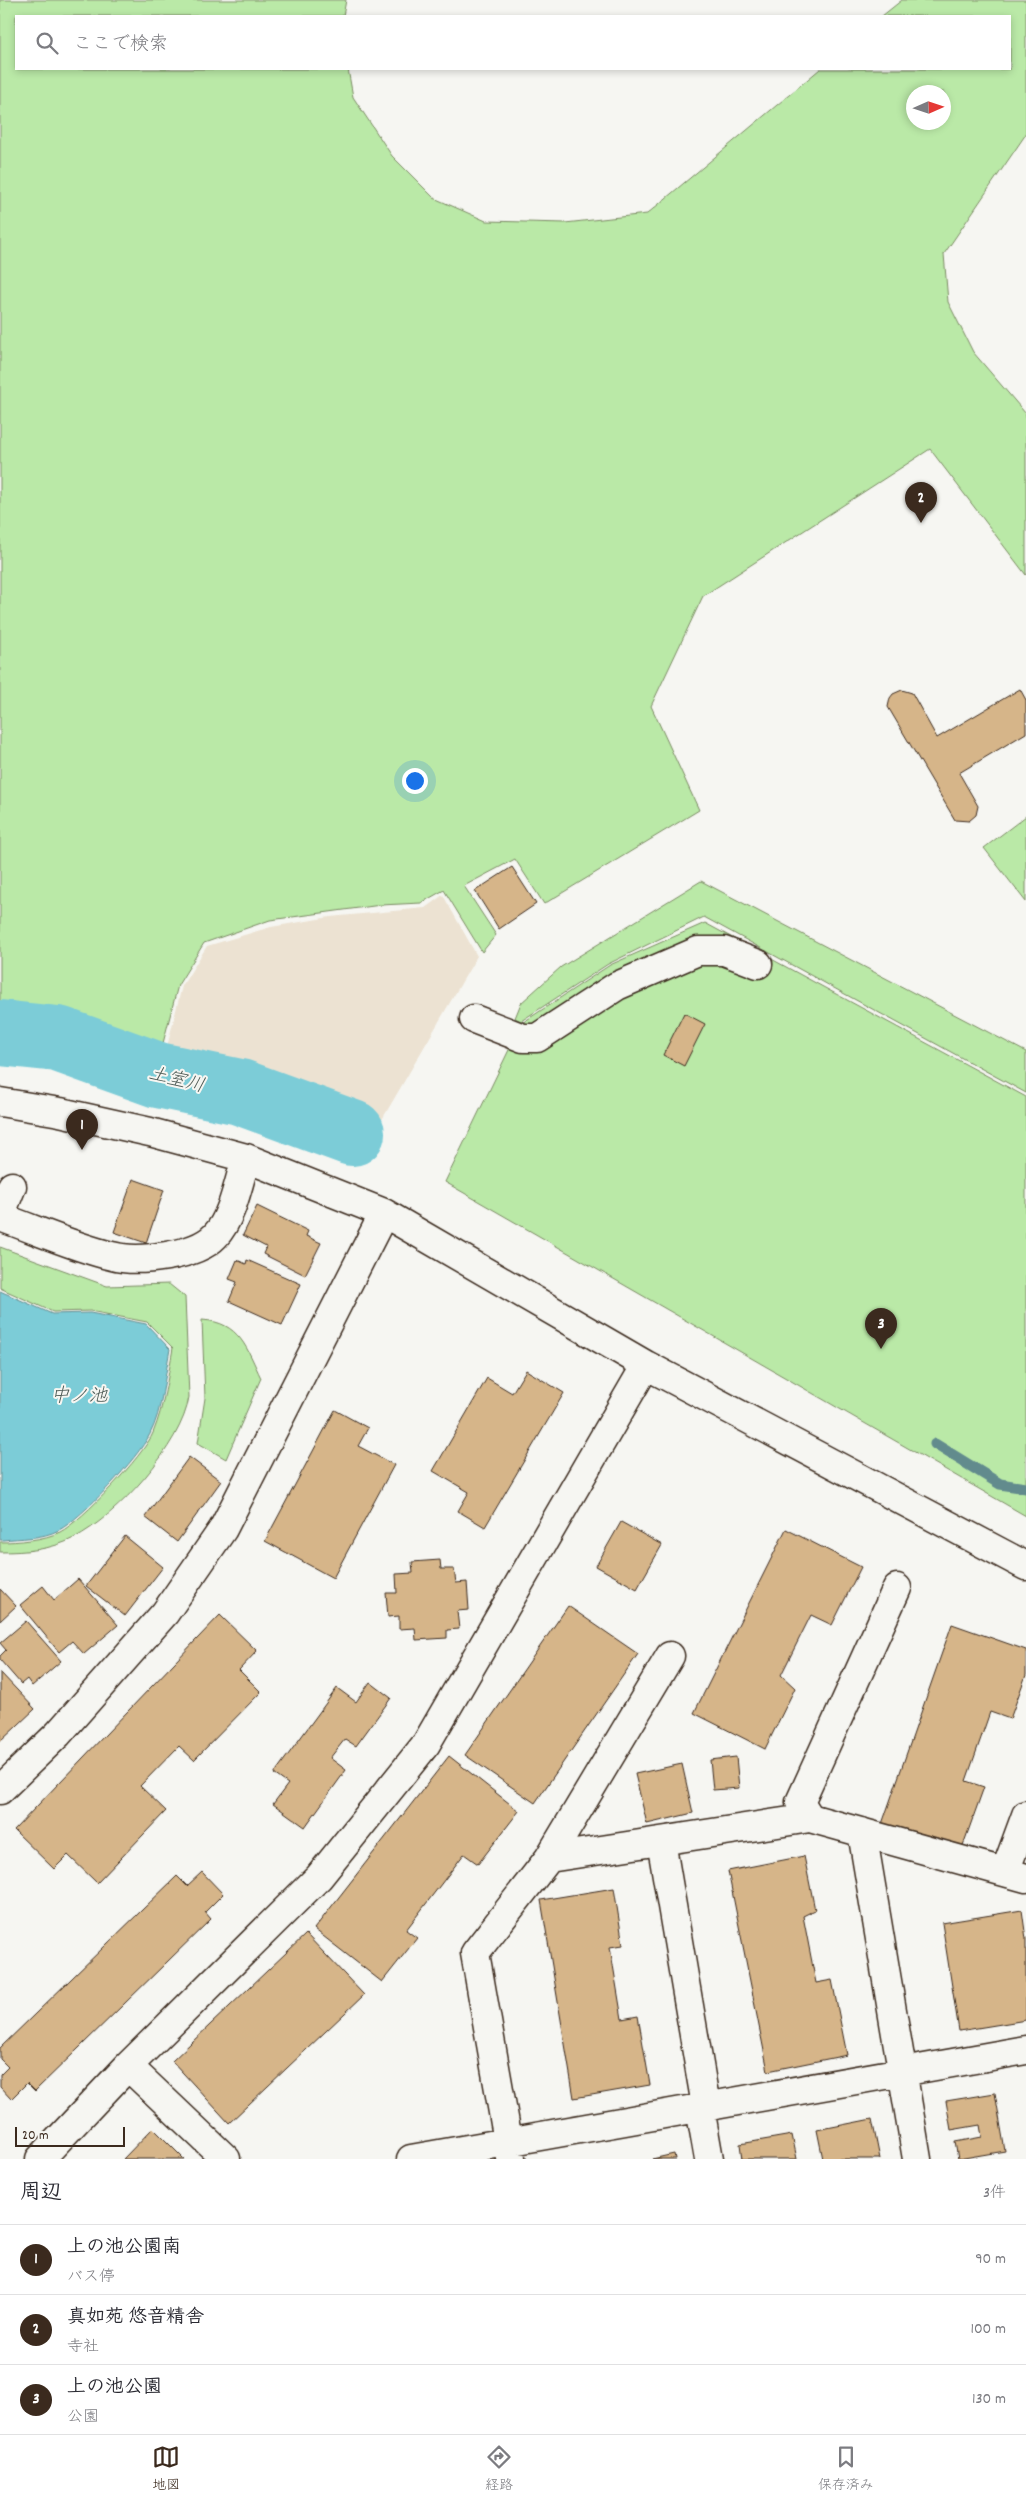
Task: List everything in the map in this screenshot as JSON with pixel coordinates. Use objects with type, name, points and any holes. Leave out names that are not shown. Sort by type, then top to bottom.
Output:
[{"type":"street","points":[[474,1019],[523,1038],[537,1038],[617,986],[698,951],[724,951],[758,964]]},
{"type":"street","points":[[0,1102],[52,1110],[150,1132],[246,1158],[384,1213],[646,1364],[1026,1566]]},
{"type":"street","points":[[12,1186],[0,1216],[113,1257],[169,1256],[189,1250],[215,1236],[229,1212],[246,1158]]},
{"type":"street","points":[[1,1787],[58,1734],[165,1613],[223,1530],[384,1213]]},
{"type":"street","points":[[40,2159],[128,2066],[319,1877],[426,1744],[646,1364]]},
{"type":"street","points":[[810,1818],[800,1802],[897,1588]]},
{"type":"street","points":[[509,2150],[475,1953],[549,1858],[670,1656]]},
{"type":"street","points":[[549,1858],[810,1818],[1016,1875],[1026,1815]]},
{"type":"street","points":[[862,1832],[917,2159]]},
{"type":"street","points":[[661,1841],[703,2107],[709,2159]]},
{"type":"street","points":[[411,2159],[509,2150],[703,2107],[1026,2050]]},
{"type":"street","points":[[128,2066],[226,2159]]},
{"type":"shaded area","points":[[443,895],[477,956],[380,1123],[244,1069],[166,1051],[182,986],[207,946],[271,927],[330,917],[425,908]]},
{"type":"green space","points":[[0,0],[346,0],[343,15],[15,15],[15,70],[348,70],[353,97],[392,156],[434,198],[486,221],[565,223],[647,214],[819,70],[1011,70],[1011,15],[883,15],[902,0],[1026,0],[1026,134],[944,254],[948,302],[973,352],[1026,414],[1026,575],[930,449],[703,596],[651,706],[699,810],[544,904],[515,859],[464,886],[496,935],[482,952],[444,890],[421,903],[381,905],[270,920],[204,943],[178,985],[161,1051],[61,1017],[0,1012]]},
{"type":"green space","points":[[1026,816],[1026,902],[984,848]]},
{"type":"green space","points":[[701,881],[1026,1052],[1026,1093],[704,917],[608,964],[521,1021],[515,1018],[521,1003],[561,967]]},
{"type":"green space","points":[[705,923],[1026,1097],[1026,1516],[445,1182],[522,1023],[610,965]]},
{"type":"green space","points":[[0,1043],[59,1050],[92,1061],[96,1069],[0,1056]]},
{"type":"green space","points":[[0,1247],[107,1286],[169,1284],[185,1297],[189,1397],[184,1416],[174,1436],[161,1457],[145,1477],[109,1513],[91,1528],[74,1538],[38,1550],[0,1552],[0,1542],[39,1539],[54,1535],[83,1515],[111,1487],[138,1456],[153,1433],[165,1391],[173,1348],[147,1322],[90,1311],[53,1312],[0,1288]]},
{"type":"green space","points":[[202,1320],[215,1322],[234,1332],[246,1347],[261,1378],[226,1459],[198,1443],[205,1398]]},
{"type":"water","name":"中ノ池","points":[[0,1291],[52,1314],[90,1313],[146,1324],[170,1349],[160,1404],[154,1425],[144,1445],[122,1472],[95,1501],[59,1530],[38,1537],[3,1540],[0,1540]]},
{"type":"building","points":[[1020,689],[1026,700],[1026,733],[959,773],[978,806],[976,815],[969,821],[955,820],[888,707],[890,698],[893,694],[902,690],[912,693],[937,738]]},
{"type":"building","points":[[512,867],[536,904],[499,929],[475,891]]},
{"type":"building","points":[[684,1013],[705,1024],[684,1066],[663,1055]]},
{"type":"building","points":[[133,1179],[164,1190],[146,1243],[114,1232]]},
{"type":"building","points":[[257,1206],[308,1231],[306,1236],[321,1243],[305,1275],[263,1254],[266,1247],[243,1235]]},
{"type":"building","points":[[237,1260],[246,1264],[247,1260],[301,1284],[282,1325],[229,1301],[237,1282],[229,1279]]},
{"type":"building","points":[[526,1370],[564,1393],[485,1527],[458,1511],[469,1492],[433,1471],[487,1378],[512,1393]]},
{"type":"building","points":[[335,1410],[368,1428],[358,1446],[394,1465],[333,1578],[265,1541]]},
{"type":"building","points":[[189,1457],[221,1481],[177,1542],[145,1517]]},
{"type":"building","points":[[621,1522],[662,1545],[637,1589],[596,1566]]},
{"type":"building","points":[[786,1529],[861,1567],[832,1625],[811,1615],[781,1675],[795,1688],[765,1749],[694,1713]]},
{"type":"building","points":[[125,1536],[163,1567],[125,1616],[86,1586]]},
{"type":"building","points":[[440,1560],[441,1569],[454,1569],[456,1583],[467,1582],[469,1610],[457,1611],[459,1629],[447,1630],[447,1638],[416,1640],[415,1628],[399,1629],[399,1616],[388,1617],[386,1593],[397,1593],[396,1574],[413,1573],[412,1562]]},
{"type":"building","points":[[78,1579],[118,1625],[84,1654],[72,1641],[59,1652],[20,1605],[43,1586],[54,1600]]},
{"type":"building","points":[[0,1589],[16,1606],[0,1621]]},
{"type":"building","points":[[568,1606],[638,1654],[535,1803],[465,1755]]},
{"type":"building","points":[[220,1615],[257,1651],[239,1670],[261,1692],[194,1760],[179,1746],[140,1786],[166,1811],[97,1883],[68,1855],[54,1869],[14,1830]]},
{"type":"building","points":[[26,1621],[61,1661],[32,1686],[27,1679],[21,1684],[0,1660],[0,1656],[6,1650],[0,1643]]},
{"type":"building","points":[[952,1624],[1026,1650],[1026,1675],[1010,1719],[990,1712],[966,1781],[984,1787],[961,1851],[882,1824]]},
{"type":"building","points":[[0,1672],[35,1709],[0,1742]]},
{"type":"building","points":[[370,1682],[391,1698],[356,1746],[345,1739],[330,1758],[346,1770],[305,1827],[273,1804],[288,1784],[274,1774],[337,1688],[356,1702]]},
{"type":"building","points":[[449,1756],[519,1811],[478,1864],[464,1854],[406,1930],[417,1938],[382,1982],[314,1929]]},
{"type":"building","points":[[736,1757],[739,1788],[713,1790],[710,1760]]},
{"type":"building","points":[[682,1764],[693,1813],[647,1824],[635,1774]]},
{"type":"building","points":[[804,1856],[815,1910],[803,1916],[816,1983],[832,1980],[847,2055],[768,2071],[728,1871]]},
{"type":"building","points":[[202,1872],[223,1894],[205,1912],[211,1919],[35,2091],[27,2083],[11,2099],[0,2087],[0,2075],[8,2067],[0,2059],[0,2048],[177,1876],[187,1886]]},
{"type":"building","points":[[614,1888],[623,1945],[610,1947],[622,2019],[638,2016],[650,2085],[574,2098],[541,1900]]},
{"type":"building","points":[[1022,1910],[1026,1939],[1026,2020],[959,2031],[942,1923]]},
{"type":"building","points":[[306,1934],[364,1995],[229,2123],[172,2061]]},
{"type":"building","points":[[995,2093],[1005,2151],[958,2159],[955,2142],[982,2137],[980,2125],[951,2130],[946,2101]]},
{"type":"building","points":[[872,2119],[880,2159],[823,2159],[817,2130]]},
{"type":"building","points":[[153,2128],[184,2159],[123,2159]]},
{"type":"building","points":[[792,2135],[797,2159],[742,2159],[740,2144]]},
{"type":"building","points":[[674,2154],[675,2159],[652,2159]]},
{"type":"waterway","name":"土室川","points":[[0,1033],[58,1039],[158,1075],[240,1092],[352,1133]]},
{"type":"waterway","points":[[935,1444],[1000,1484],[1026,1488]]},
{"type":"place","name":"真如苑 悠音精舎","points":[[921,523]]},
{"type":"place","name":"上の池公園南","points":[[82,1150]]},
{"type":"place","name":"上の池公園","points":[[881,1349]]}]
